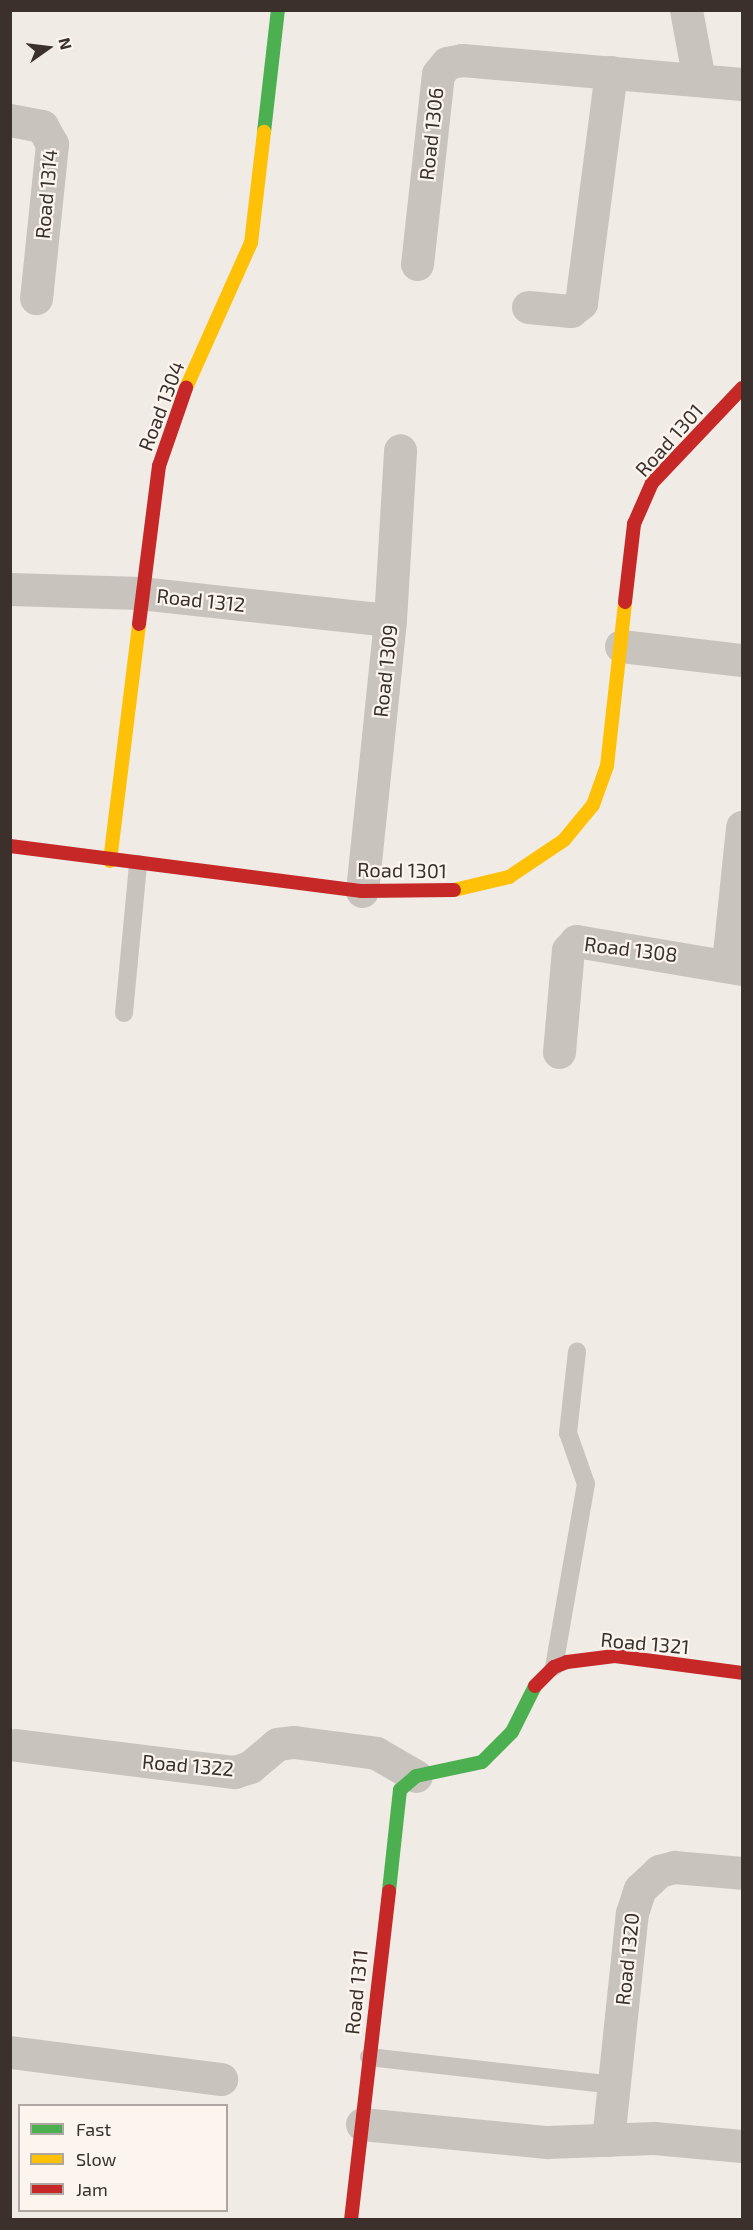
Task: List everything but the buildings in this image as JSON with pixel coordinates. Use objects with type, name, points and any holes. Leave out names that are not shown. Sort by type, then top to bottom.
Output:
[{"type":"street","name":"Road 1304","points":[[110,861],[140,593],[167,436],[251,243],[278,10]]},
{"type":"street","points":[[686,10],[699,80]]},
{"type":"street","name":"Road 1306","points":[[417,264],[442,68],[462,60],[742,84]]},
{"type":"street","points":[[528,307],[571,311],[581,303],[611,72]]},
{"type":"street","name":"Road 1314","points":[[10,120],[42,126],[52,144],[36,298]]},
{"type":"street","name":"Road 1301","points":[[10,846],[110,861],[362,891],[443,893],[509,877],[564,840],[593,805],[607,766],[634,524],[652,483],[742,388]]},
{"type":"street","name":"Road 1309","points":[[362,891],[390,620],[400,450]]},
{"type":"street","name":"Road 1312","points":[[10,589],[140,593],[390,620]]},
{"type":"street","points":[[621,646],[742,660]]},
{"type":"street","name":"Road 1308","points":[[559,1052],[568,950],[576,942],[735,966],[742,827]]},
{"type":"street","name":"Road 1321","points":[[554,1667],[615,1656],[742,1673]]},
{"type":"street","points":[[416,1776],[482,1761],[500,1748],[536,1684],[554,1667]]},
{"type":"street","name":"Road 1322","points":[[16,1745],[234,1772],[250,1767],[277,1744],[294,1742],[376,1753],[416,1776]]},
{"type":"street","name":"Road 1311","points":[[351,2220],[396,1801],[407,1781],[416,1776]]},
{"type":"street","name":"Road 1320","points":[[608,2140],[632,1913],[640,1889],[659,1871],[674,1867],[742,1873]]},
{"type":"street","points":[[10,2052],[221,2079]]},
{"type":"street","points":[[362,2124],[547,2142],[654,2138],[742,2146]]},
{"type":"lane","points":[[124,1013],[138,864]]},
{"type":"lane","points":[[554,1667],[586,1484],[568,1433],[577,1351]]},
{"type":"lane","points":[[369,2057],[614,2085]]},
{"type":"traffic: fast","points":[[264,132],[278,10]]},
{"type":"traffic: fast","points":[[389,1891],[400,1790],[416,1776],[482,1762],[512,1732],[535,1686]]},
{"type":"traffic: slow","points":[[186,388],[251,243],[264,132]]},
{"type":"traffic: slow","points":[[454,890],[509,877],[564,840],[593,805],[607,766],[625,602]]},
{"type":"traffic: slow","points":[[110,861],[139,624]]},
{"type":"traffic: jam","points":[[139,624],[159,466],[186,388]]},
{"type":"traffic: jam","points":[[625,602],[634,524],[652,483],[742,388]]},
{"type":"traffic: jam","points":[[10,846],[362,891],[454,890]]},
{"type":"traffic: jam","points":[[535,1686],[554,1667],[567,1662],[615,1656],[742,1673]]},
{"type":"traffic: jam","points":[[351,2220],[389,1891]]}]
